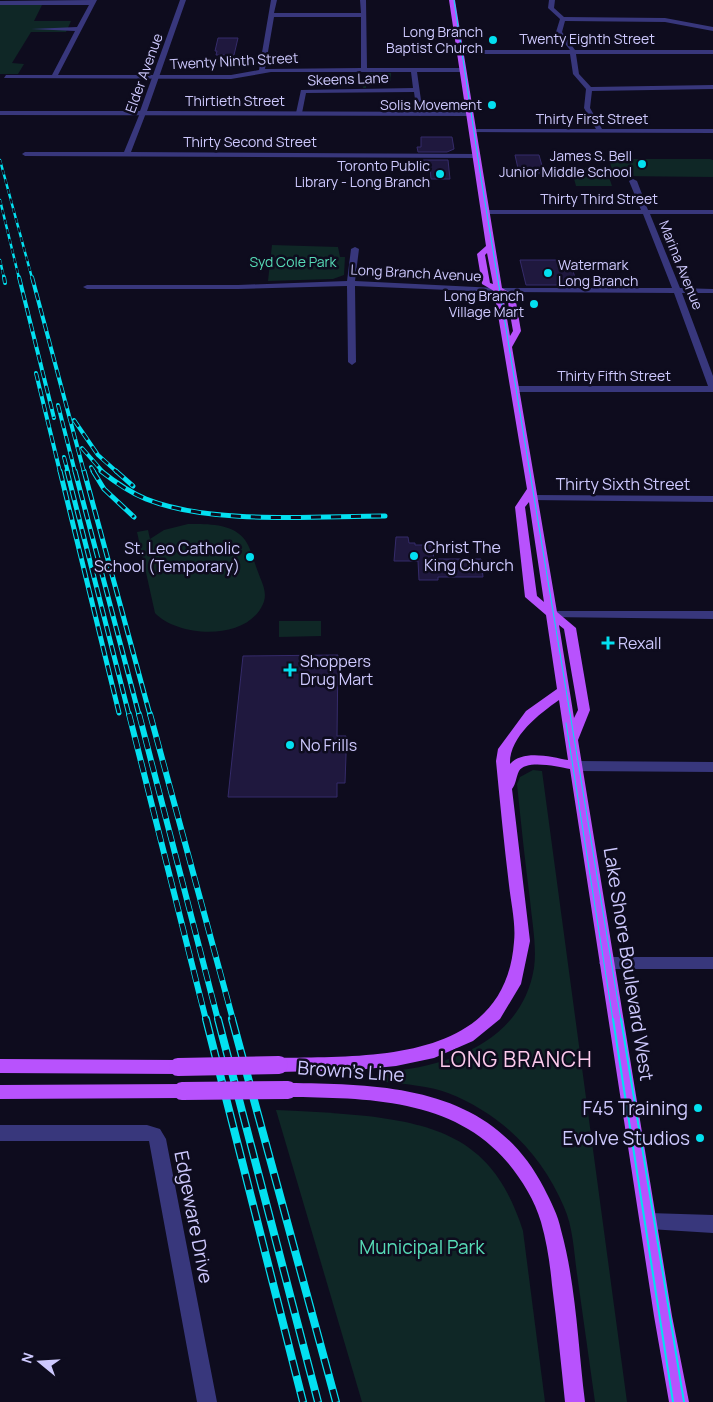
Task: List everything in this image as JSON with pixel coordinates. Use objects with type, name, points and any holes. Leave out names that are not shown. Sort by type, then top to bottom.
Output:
[{"type":"main road","name":"Lake Shore Boulevard West","points":[[452,0],[491,246],[481,254],[486,284],[498,290],[516,390],[648,1221],[679,1402]]},
{"type":"main road","points":[[532,493],[520,507],[532,597],[570,628],[584,710],[572,741]]},
{"type":"main road","name":"Brown's Line","points":[[0,1066],[178,1067],[387,1061],[435,1051],[462,1040],[489,1021],[499,1010],[515,983],[521,958],[522,942],[503,761],[509,740],[530,714],[564,690]]},
{"type":"main road","name":"Brown's Line","points":[[506,793],[511,774],[519,762],[538,760],[576,766]]},
{"type":"main road","name":"Brown's Line","points":[[0,1092],[288,1090],[381,1092],[436,1104],[464,1115],[486,1129],[521,1164],[534,1184],[547,1211],[558,1253],[575,1402]]},
{"type":"street","name":"Elder Avenue","points":[[127,154],[183,0]]},
{"type":"street","points":[[262,71],[274,0]]},
{"type":"street","points":[[363,0],[364,70]]},
{"type":"street","points":[[552,0],[551,8],[563,19],[665,20],[713,29]]},
{"type":"street","points":[[0,3],[93,1],[54,77]]},
{"type":"street","points":[[272,15],[363,15]]},
{"type":"street","points":[[563,19],[559,32],[572,51],[576,74],[589,89],[587,108],[600,131]]},
{"type":"street","points":[[34,29],[79,29]]},
{"type":"street","name":"Twenty Eighth Street","points":[[460,52],[713,52]]},
{"type":"street","points":[[414,70],[420,114]]},
{"type":"street","name":"Twenty Ninth Street","points":[[6,77],[231,77],[262,71],[463,70]]},
{"type":"street","points":[[589,89],[713,87]]},
{"type":"street","name":"Skeens Lane","points":[[300,113],[301,93],[303,91],[416,90]]},
{"type":"street","name":"Thirtieth Street","points":[[0,113],[469,114]]},
{"type":"street","name":"Thirty First Street","points":[[472,131],[713,131]]},
{"type":"street","name":"Thirty Second Street","points":[[25,154],[476,156]]},
{"type":"street","name":"Marina Avenue","points":[[633,181],[677,291],[713,389]]},
{"type":"street","name":"Thirty Third Street","points":[[485,212],[713,212]]},
{"type":"street","points":[[352,362],[351,283],[356,249]]},
{"type":"street","name":"Long Branch Avenue","points":[[87,287],[238,287],[351,283],[498,290],[713,291]]},
{"type":"street","name":"Thirty Fifth Street","points":[[516,390],[713,389]]},
{"type":"street","name":"Thirty Sixth Street","points":[[532,493],[713,499]]},
{"type":"street","points":[[552,615],[713,615]]},
{"type":"street","points":[[576,766],[713,767]]},
{"type":"street","points":[[608,963],[713,963]]},
{"type":"street","name":"Edgeware Drive","points":[[0,1133],[154,1134],[157,1139],[207,1402]]},
{"type":"street","points":[[648,1221],[713,1224]]},
{"type":"green space","points":[[0,4],[42,5],[34,21],[71,21],[66,32],[31,32],[12,63],[24,64],[18,74],[0,74]]},
{"type":"green space","points":[[366,73],[391,73],[391,81],[369,81],[366,82],[366,88],[363,88]]},
{"type":"green space","points":[[617,159],[710,159],[713,160],[713,177],[617,176],[613,174],[610,162]]},
{"type":"green space","points":[[571,168],[606,168],[612,186],[576,186]]},
{"type":"green space","name":"Syd Cole Park","points":[[272,245],[338,247],[340,257],[345,257],[344,275],[333,279],[268,281]]},
{"type":"green space","points":[[188,524],[226,527],[240,534],[247,543],[263,584],[265,596],[263,604],[255,616],[243,625],[228,630],[212,632],[195,631],[166,621],[155,613],[137,532],[148,530],[150,539],[164,530]]},
{"type":"green space","points":[[279,621],[321,621],[321,636],[279,637]]},
{"type":"green space","points":[[533,770],[542,771],[627,1402],[595,1402],[573,1240],[569,1223],[555,1188],[532,1154],[503,1125],[486,1112],[468,1102],[433,1089],[385,1082],[384,1072],[433,1064],[478,1046],[498,1032],[514,1015],[527,994],[534,968],[535,943],[517,784],[520,777]]},
{"type":"green space","name":"Municipal Park","points":[[276,1110],[367,1116],[423,1126],[446,1135],[466,1146],[484,1160],[499,1179],[512,1202],[523,1231],[545,1402],[362,1402]]},
{"type":"building","points":[[218,38],[238,38],[234,55],[216,55]]},
{"type":"building","points":[[421,137],[452,137],[454,149],[447,152],[418,152],[417,147],[421,147]]},
{"type":"building","points":[[515,155],[539,155],[544,173],[519,173]]},
{"type":"building","name":"Toronto Public Library - Long Branch","points":[[419,160],[448,160],[450,179],[431,179],[430,167],[420,166]]},
{"type":"building","name":"Watermark Long Branch","points":[[520,260],[570,260],[577,285],[526,285]]},
{"type":"building","name":"Christ The King Church","points":[[396,537],[408,537],[409,543],[415,543],[415,545],[432,545],[434,559],[481,559],[483,577],[438,577],[438,580],[419,580],[418,561],[394,561]]},
{"type":"building","name":"No Frills","points":[[338,655],[337,736],[346,736],[346,755],[345,783],[337,783],[337,797],[228,797],[243,656]]},
{"type":"tram line","points":[[454,0],[481,178],[621,1020]]},
{"type":"tram line","points":[[566,723],[613,1020]]},
{"type":"tram line","points":[[613,1019],[673,1402]]},
{"type":"tram line","points":[[621,1019],[684,1402]]},
{"type":"railway","points":[[0,160],[32,278]]},
{"type":"railway","points":[[0,200],[19,278]]},
{"type":"railway","points":[[0,260],[4,278]]},
{"type":"railway","points":[[4,277],[5,283]]},
{"type":"railway","points":[[19,277],[54,418]]},
{"type":"railway","points":[[32,277],[84,472]]},
{"type":"railway","points":[[36,373],[60,472]]},
{"type":"railway","points":[[58,405],[75,472]]},
{"type":"railway","points":[[74,420],[98,455],[117,472]]},
{"type":"railway","points":[[82,448],[103,472]]},
{"type":"railway","points":[[64,457],[68,472]]},
{"type":"railway","points":[[91,467],[94,472]]},
{"type":"railway","points":[[60,471],[119,713]]},
{"type":"railway","points":[[67,471],[129,715]]},
{"type":"railway","points":[[75,471],[139,715]]},
{"type":"railway","points":[[84,471],[150,715]]},
{"type":"railway","points":[[93,471],[104,489],[134,517]]},
{"type":"railway","points":[[101,471],[122,487],[146,499],[201,513],[263,517],[385,516]]},
{"type":"railway","points":[[116,471],[133,486]]},
{"type":"railway","points":[[129,714],[206,1020]]},
{"type":"railway","points":[[139,714],[218,1020]]},
{"type":"railway","points":[[150,714],[233,1020]]},
{"type":"railway","points":[[206,1019],[303,1402]]},
{"type":"railway","points":[[218,1019],[318,1402]]},
{"type":"railway","points":[[232,1019],[336,1402]]},
{"type":"place","name":"Long Branch Baptist Church","points":[[493,40]]},
{"type":"place","name":"Solis Movement","points":[[492,105]]},
{"type":"place","name":"James S. Bell Junior Middle School","points":[[642,164]]},
{"type":"place","name":"Toronto Public Library - Long Branch","points":[[440,174]]},
{"type":"place","name":"Watermark Long Branch","points":[[548,273]]},
{"type":"place","name":"Long Branch Village Mart","points":[[534,304]]},
{"type":"place","name":"Christ The King Church","points":[[414,556]]},
{"type":"place","name":"St. Leo Catholic School (Temporary)","points":[[250,557]]},
{"type":"place","name":"Rexall","points":[[608,643]]},
{"type":"place","name":"Shoppers Drug Mart","points":[[290,670]]},
{"type":"place","name":"No Frills","points":[[290,745]]},
{"type":"place","name":"F45 Training","points":[[698,1108]]},
{"type":"place","name":"Evolve Studios","points":[[700,1138]]},
{"type":"district","name":"LONG BRANCH","points":[[516,1060]]}]
